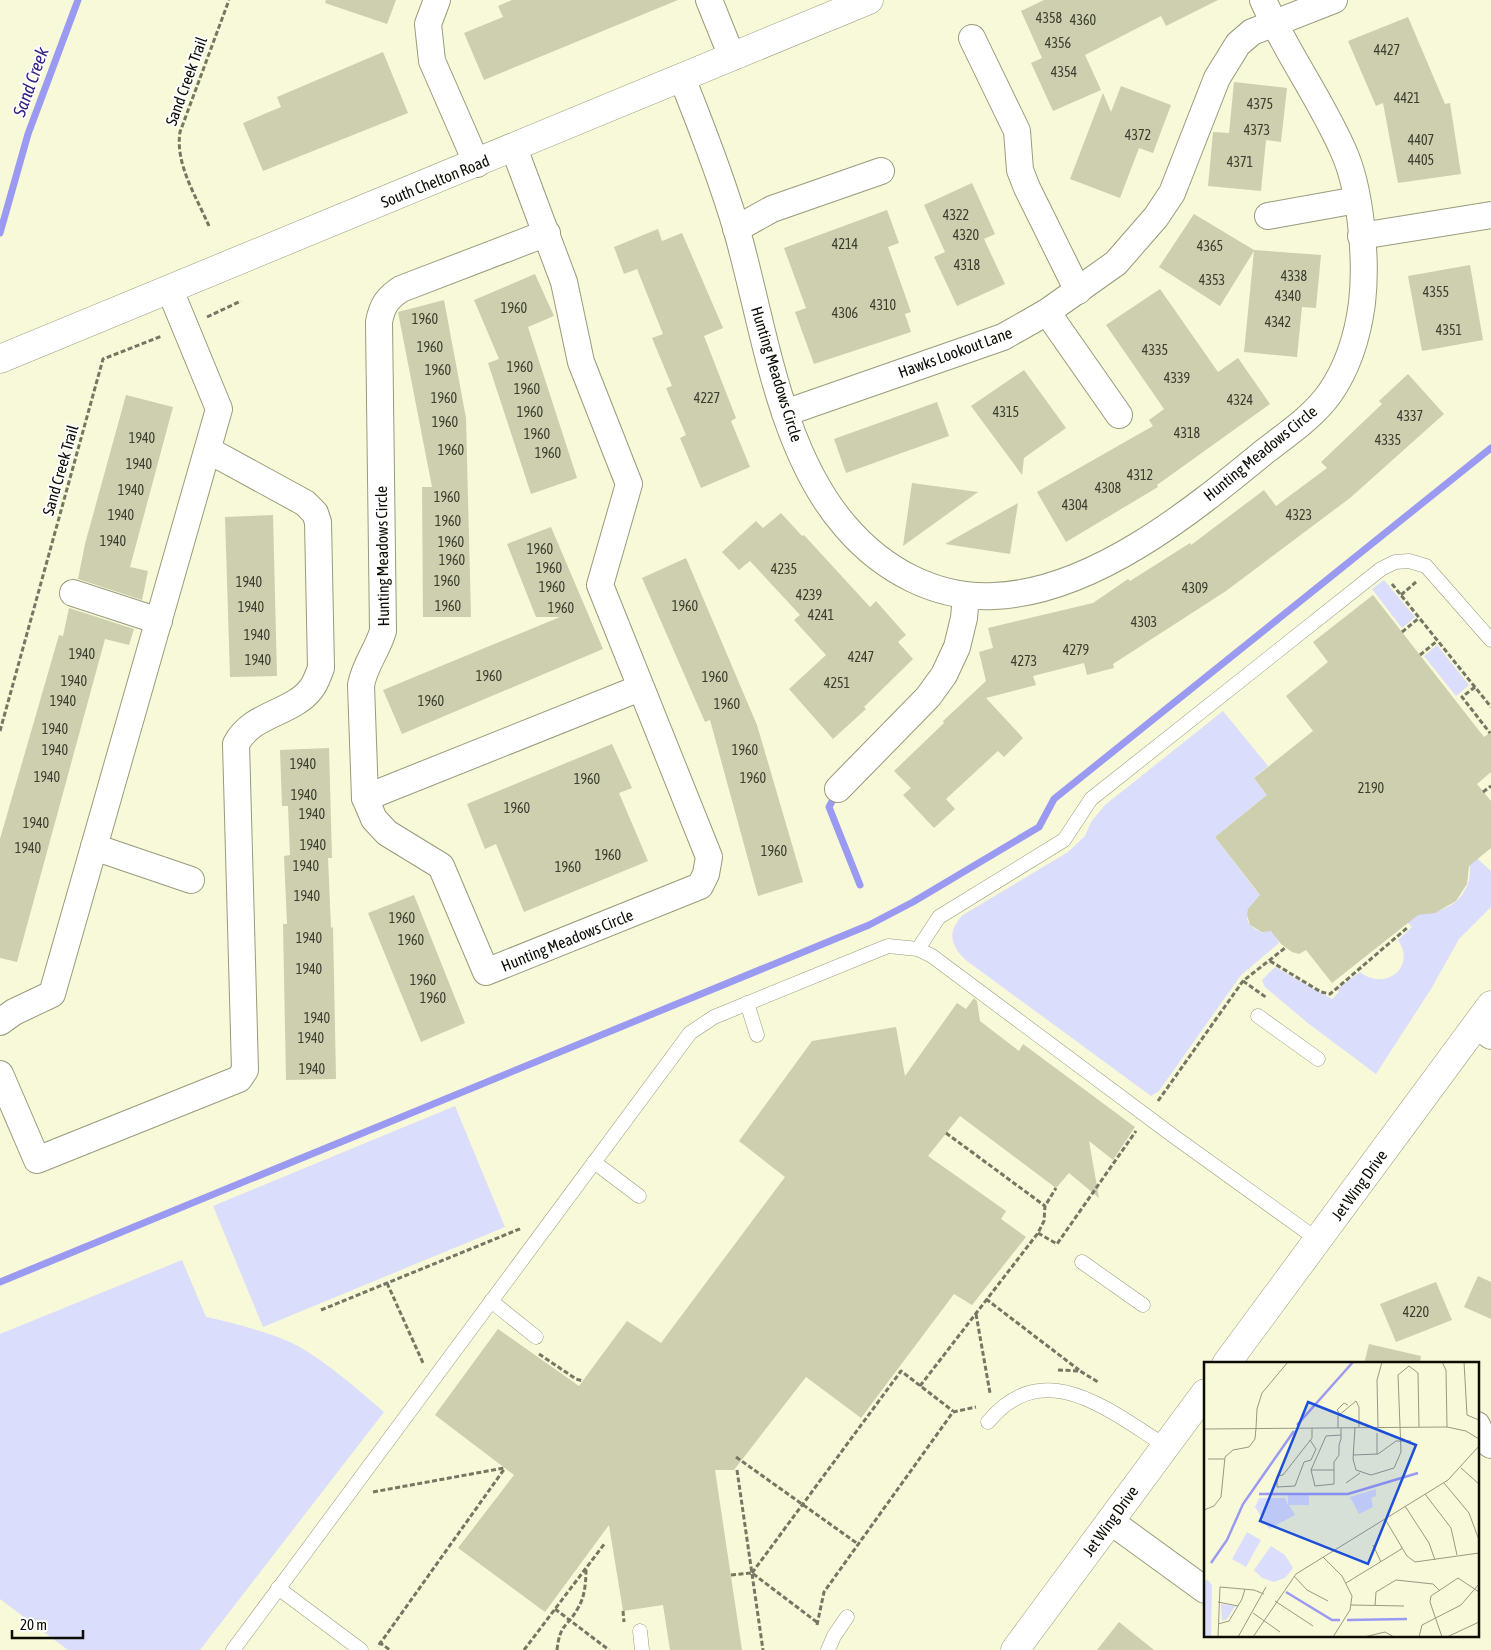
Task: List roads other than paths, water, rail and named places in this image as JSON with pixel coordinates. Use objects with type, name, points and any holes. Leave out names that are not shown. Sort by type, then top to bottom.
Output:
[{"type":"main road","name":"South Chelton Road","points":[[0,359],[477,164],[869,0]]},
{"type":"main road","name":"Jet Wing Drive","points":[[1227,1362],[1318,1240],[1486,1022]]},
{"type":"main road","name":"Jet Wing Drive","points":[[1015,1650],[1204,1394]]},
{"type":"street","points":[[437,0],[428,24],[432,61],[477,164]]},
{"type":"street","points":[[709,0],[732,57]]},
{"type":"street","name":"Hunting Meadows Circle","points":[[682,78],[736,229],[785,413],[805,464],[824,499],[845,527],[872,554],[900,574],[933,588],[966,596],[996,596],[1033,590],[1069,579],[1104,564],[1146,540],[1215,492],[1299,424],[1329,395],[1344,368],[1356,333],[1362,302],[1364,258],[1357,200],[1345,154],[1273,24],[1263,0]]},
{"type":"street","name":"Hawks Lookout Lane","points":[[785,413],[1003,337],[1047,312],[1116,263],[1156,217],[1172,193],[1216,78],[1238,44],[1252,32],[1334,0]]},
{"type":"street","points":[[972,38],[1017,131],[1020,170],[1027,188],[1078,291]]},
{"type":"street","name":"Hunting Meadows Circle","points":[[514,148],[547,233],[564,282],[581,362],[629,484],[600,585],[709,857],[706,874],[700,886],[486,972],[441,866],[387,833],[374,819],[365,798],[361,685],[365,667],[377,650],[383,631],[379,322],[381,309],[388,297],[401,289],[547,233]]},
{"type":"street","points":[[736,229],[772,209],[881,171]]},
{"type":"street","points":[[1268,216],[1357,200]]},
{"type":"street","points":[[1361,236],[1491,215]]},
{"type":"street","points":[[0,1022],[14,1012],[52,994],[220,409],[170,290]]},
{"type":"street","points":[[1047,312],[1118,416]]},
{"type":"street","points":[[0,1074],[37,1160],[239,1079],[245,1070],[236,744],[247,728],[298,700],[310,691],[317,680],[321,668],[318,522],[315,513],[306,503],[208,450]]},
{"type":"street","points":[[73,593],[159,621]]},
{"type":"street","points":[[838,789],[928,697],[944,674],[957,647],[966,596]]},
{"type":"street","points":[[365,798],[640,688]]},
{"type":"street","points":[[94,847],[191,880]]},
{"type":"street","points":[[1478,1427],[1483,1439],[1491,1445]]},
{"type":"street","points":[[1110,1521],[1204,1589]]},
{"type":"lane","points":[[918,948],[939,917],[1064,840],[1090,799],[1381,569],[1395,562],[1409,561],[1426,566],[1491,640]]},
{"type":"lane","points":[[233,1650],[690,1033],[714,1017],[888,946],[918,948],[932,956],[1318,1240]]},
{"type":"lane","points":[[747,1003],[757,1035]]},
{"type":"lane","points":[[1258,1016],[1318,1059]]},
{"type":"lane","points":[[594,1162],[639,1196]]},
{"type":"lane","points":[[1082,1262],[1143,1305]]},
{"type":"lane","points":[[491,1302],[536,1337]]},
{"type":"lane","points":[[988,1422],[998,1410],[1023,1394],[1059,1389],[1093,1401],[1166,1446]]},
{"type":"lane","points":[[278,1588],[361,1650]]},
{"type":"lane","points":[[828,1650],[834,1636],[847,1617]]},
{"type":"lane","points":[[640,1631],[642,1650]]},
{"type":"waterway","name":"Sand Creek","points":[[0,233],[28,134],[78,0]]},
{"type":"waterway","points":[[0,1282],[869,925],[913,902],[1039,827],[1054,799],[1491,448]]},
{"type":"waterway","points":[[836,794],[829,807],[860,885]]}]
